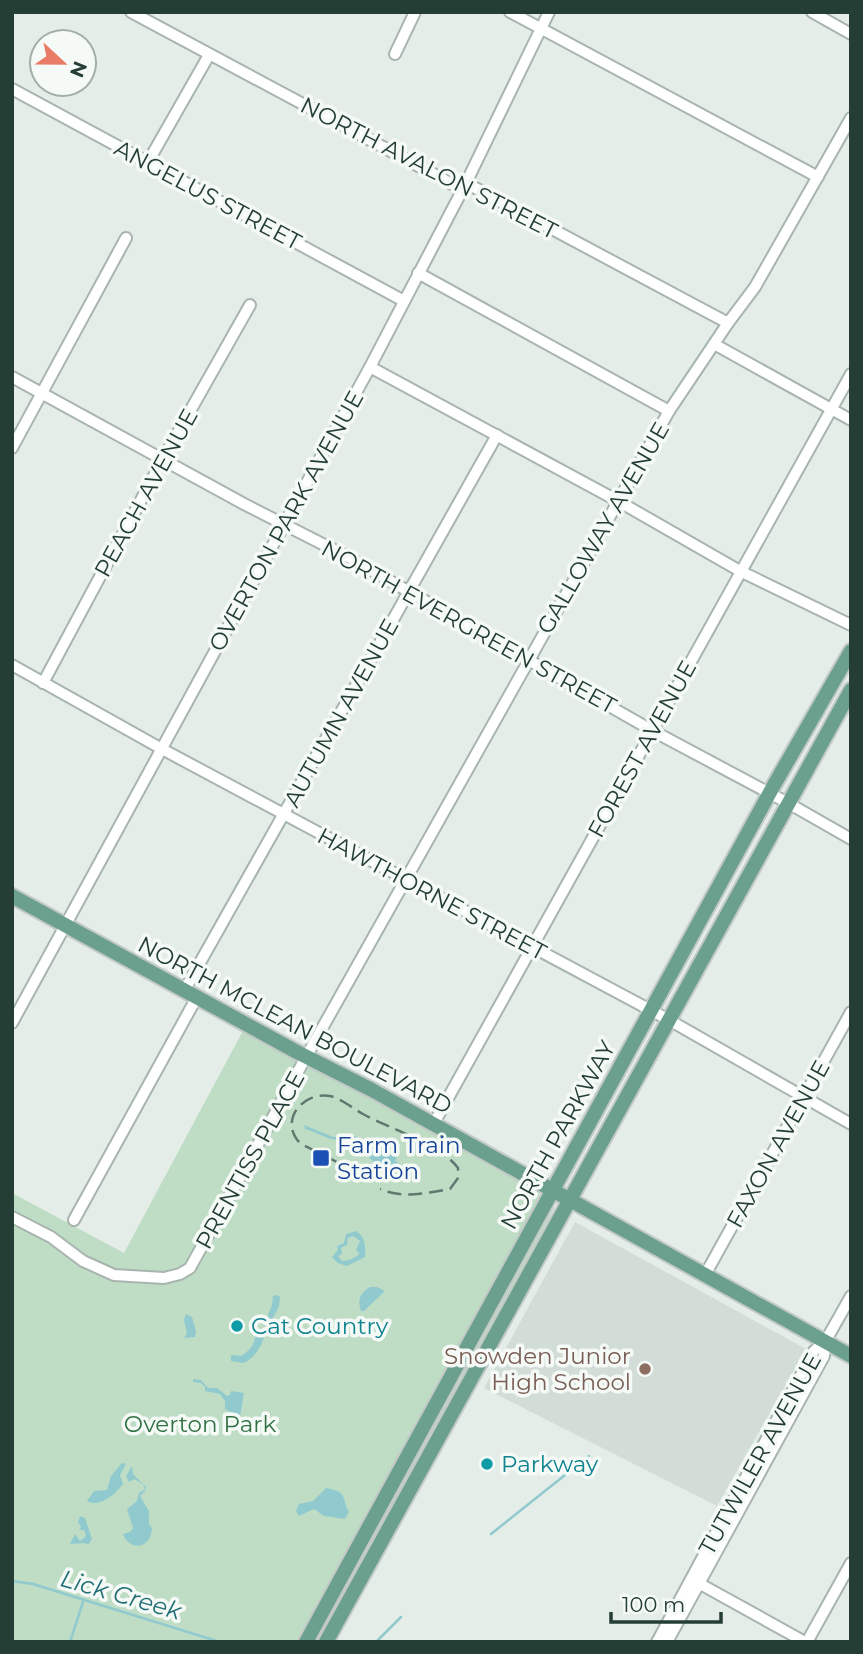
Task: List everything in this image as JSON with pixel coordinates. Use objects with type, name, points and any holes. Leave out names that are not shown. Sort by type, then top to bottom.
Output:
[{"type":"main road","name":"NORTH PARKWAY","points":[[306,1642],[770,793],[851,651]]},
{"type":"main road","name":"NORTH PARKWAY","points":[[326,1642],[851,690]]},
{"type":"main road","name":"NORTH MCLEAN BOULEVARD","points":[[12,896],[570,1199],[851,1356]]},
{"type":"street","name":"NORTH AVALON STREET","points":[[131,12],[452,184],[466,183],[727,323]]},
{"type":"street","points":[[395,54],[415,12]]},
{"type":"street","points":[[510,12],[818,177]]},
{"type":"street","name":"OVERTON PARK AVENUE","points":[[12,1023],[370,367],[466,183],[549,12]]},
{"type":"street","points":[[813,12],[851,34]]},
{"type":"street","points":[[148,162],[209,55]]},
{"type":"street","name":"ANGELUS STREET","points":[[12,89],[404,301]]},
{"type":"street","name":"GALLOWAY AVENUE","points":[[306,1057],[669,411],[727,323],[755,287],[851,118]]},
{"type":"street","points":[[12,448],[126,238]]},
{"type":"street","points":[[418,273],[669,411]]},
{"type":"street","name":"PEACH AVENUE","points":[[43,683],[250,305]]},
{"type":"street","points":[[714,344],[851,420]]},
{"type":"street","points":[[370,367],[618,501],[740,571],[851,625]]},
{"type":"street","name":"FOREST AVENUE","points":[[433,1125],[851,374]]},
{"type":"street","name":"NORTH EVERGREEN STREET","points":[[12,377],[285,524],[851,839]]},
{"type":"street","name":"AUTUMN AVENUE","points":[[74,1220],[285,814],[497,435]]},
{"type":"street","name":"HAWTHORNE STREET","points":[[12,666],[669,1020],[851,1124]]},
{"type":"street","name":"FAXON AVENUE","points":[[705,1275],[851,1012]]},
{"type":"street","name":"PRENTISS PLACE","points":[[12,1217],[51,1237],[83,1261],[114,1275],[164,1278],[185,1272],[194,1262],[306,1057]]},
{"type":"street","name":"TUTWILER AVENUE","points":[[662,1641],[759,1463],[814,1351],[825,1342],[851,1296]]},
{"type":"street","points":[[695,1581],[806,1642],[851,1563]]},
{"type":"shaded area","name":"Snowden Junior High School","points":[[575,1222],[806,1349],[717,1506],[484,1388]]},
{"type":"green space","name":"Overton Park","points":[[245,1027],[537,1189],[539,1201],[296,1642],[12,1642],[12,1193],[124,1253]]},
{"type":"green space","points":[[551,1203],[554,1208],[531,1257],[321,1642],[315,1642],[330,1606]]},
{"type":"water","points":[[304,1125],[333,1137],[352,1135],[361,1139],[357,1145],[332,1139],[305,1129]]},
{"type":"water","points":[[364,1141],[397,1158],[395,1161],[414,1171],[386,1164],[377,1166],[360,1147]]},
{"type":"water","points":[[356,1231],[359,1233],[365,1249],[365,1257],[347,1266],[332,1257],[338,1250],[337,1246],[344,1243],[346,1234]],"holes":[[[353,1236],[360,1241],[356,1250],[360,1254],[342,1261],[338,1256],[342,1254],[341,1248],[347,1245],[348,1238]]]},
{"type":"water","points":[[370,1287],[385,1291],[361,1311],[360,1297]]},
{"type":"water","points":[[273,1296],[280,1297],[279,1306],[269,1326],[264,1325]]},
{"type":"water","points":[[186,1314],[192,1317],[195,1337],[184,1338],[187,1334],[184,1320]]},
{"type":"water","points":[[255,1332],[264,1337],[257,1352],[244,1363],[231,1361],[231,1355],[241,1356],[254,1343]]},
{"type":"water","points":[[193,1379],[201,1380],[208,1388],[217,1388],[227,1396],[231,1391],[244,1393],[240,1417],[225,1409],[225,1401],[220,1394],[205,1391],[201,1383],[193,1382]]},
{"type":"water","points":[[122,1463],[126,1464],[120,1475],[123,1484],[120,1488],[102,1502],[87,1501],[94,1491],[107,1490],[111,1476]]},
{"type":"water","points":[[132,1466],[133,1474],[143,1484],[134,1479],[129,1482],[126,1476]]},
{"type":"water","points":[[143,1484],[146,1487],[145,1491],[140,1496],[149,1511],[149,1524],[152,1528],[148,1541],[139,1546],[126,1540],[123,1534],[133,1528],[127,1509],[137,1501],[139,1493],[145,1489]]},
{"type":"water","points":[[326,1488],[338,1491],[343,1496],[349,1512],[345,1519],[324,1516],[314,1509],[299,1516],[296,1511],[299,1504],[313,1501]]},
{"type":"water","points":[[80,1516],[85,1518],[92,1539],[88,1545],[70,1544],[75,1534],[80,1541],[86,1536],[84,1530],[79,1530]]},
{"type":"waterway","name":"Lick Creek","points":[[491,1534],[589,1456]]},
{"type":"waterway","name":"Lick Creek","points":[[12,1581],[33,1584],[220,1642]]},
{"type":"waterway","points":[[70,1642],[83,1602]]},
{"type":"waterway","points":[[376,1642],[401,1617]]},
{"type":"railway","points":[[355,1171],[301,1144],[292,1127],[296,1110],[302,1103],[320,1096],[334,1097],[359,1112],[428,1144],[458,1168],[458,1178],[450,1189],[406,1194],[380,1189]]},
{"type":"place","name":"Farm Train Station","points":[[321,1158]]},
{"type":"place","name":"Cat Country","points":[[237,1326]]},
{"type":"place","name":"Snowden Junior High School","points":[[645,1369]]},
{"type":"place","name":"Parkway","points":[[487,1464]]}]
